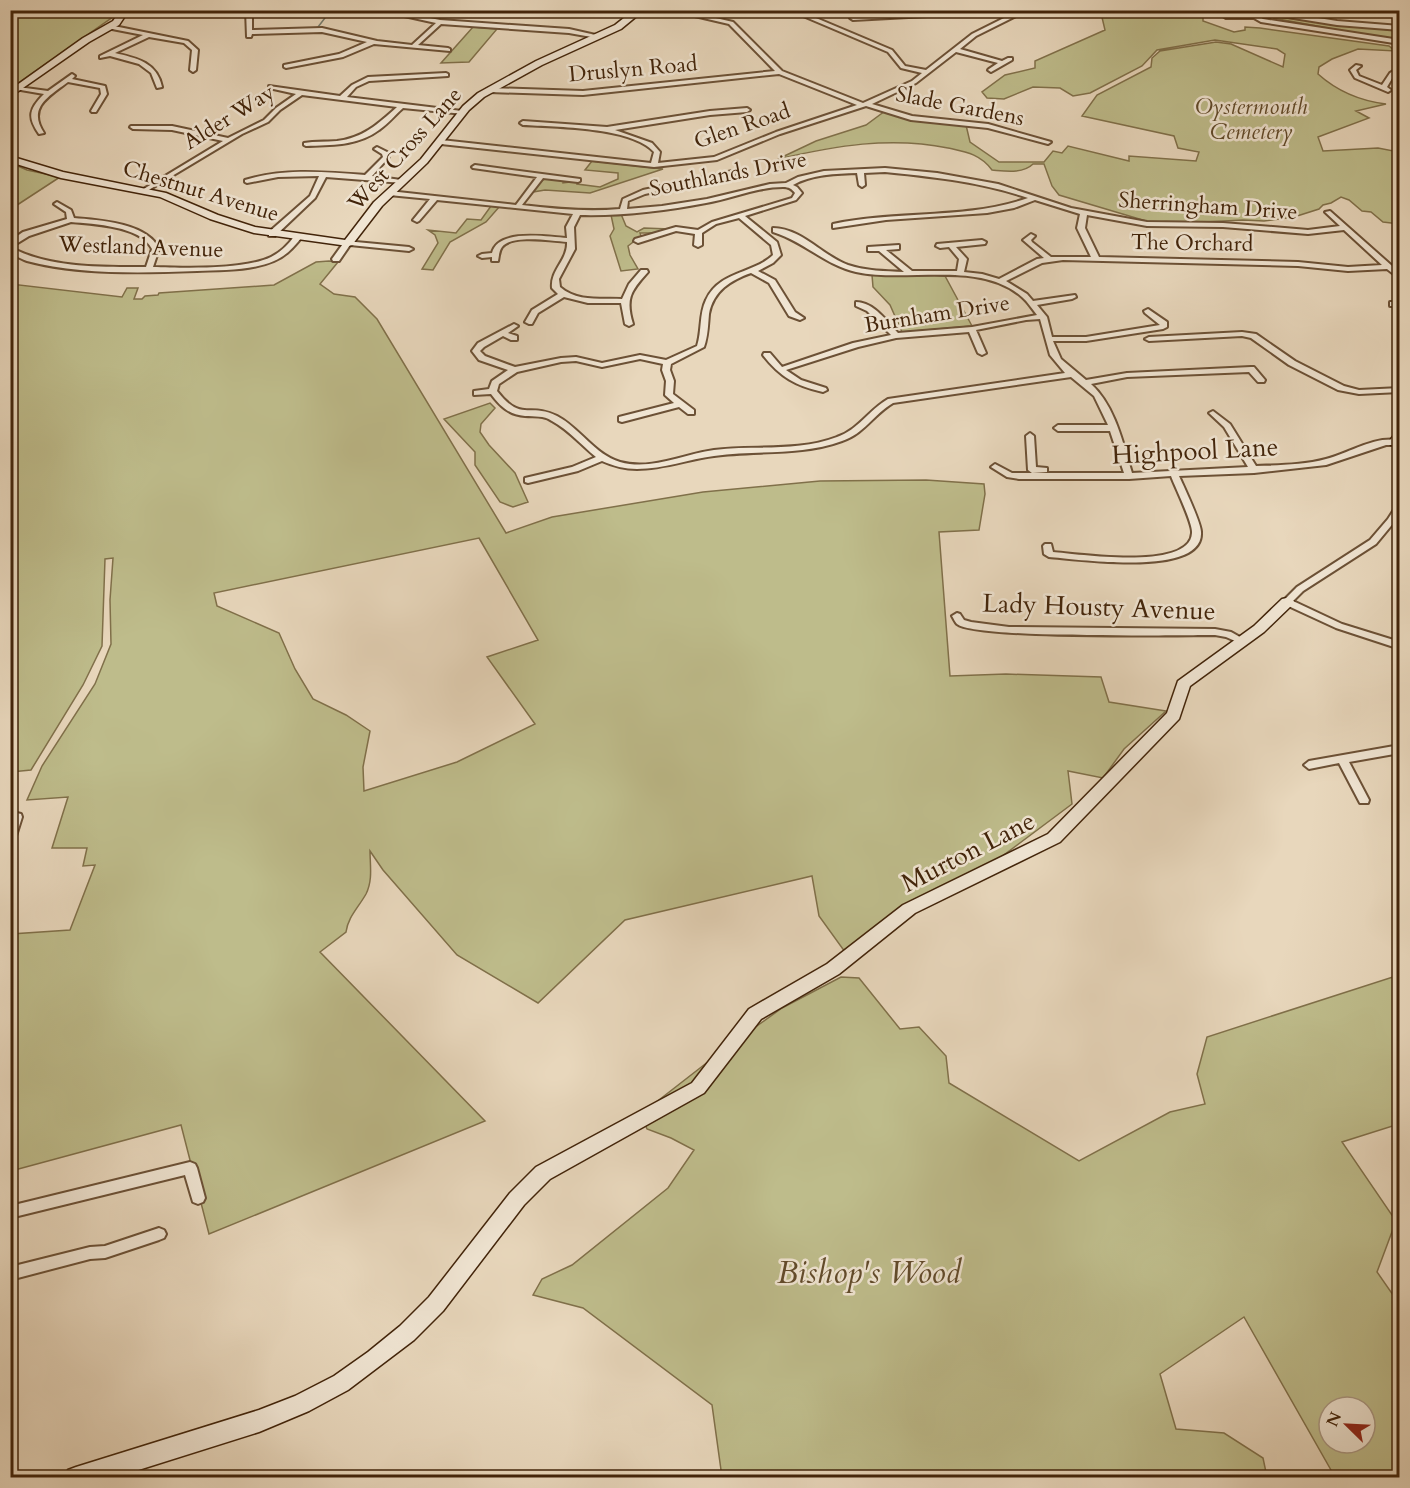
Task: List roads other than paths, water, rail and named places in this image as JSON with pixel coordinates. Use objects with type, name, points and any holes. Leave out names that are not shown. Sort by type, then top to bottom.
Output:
[{"type":"street","points":[[14,91],[120,19],[125,10]]},
{"type":"street","points":[[249,10],[250,34],[315,29],[373,42],[447,50]]},
{"type":"street","points":[[379,10],[440,22],[569,31],[597,36]]},
{"type":"street","name":"West Cross Lane","points":[[336,259],[389,193],[441,142],[474,100],[489,90],[627,22],[640,10]]},
{"type":"street","points":[[671,10],[731,23],[780,72]]},
{"type":"street","points":[[791,10],[890,51],[903,67],[927,72]]},
{"type":"street","name":"Glen Road","points":[[441,142],[654,165],[715,159],[778,133],[864,104],[914,82],[974,35],[1026,10]]},
{"type":"street","points":[[853,18],[927,14],[933,11]]},
{"type":"street","points":[[1230,18],[1255,14],[1400,28]]},
{"type":"street","points":[[1266,15],[1400,42]]},
{"type":"street","points":[[414,46],[440,22]]},
{"type":"street","points":[[109,27],[186,42],[193,47],[194,70]]},
{"type":"street","points":[[102,57],[150,34]]},
{"type":"street","points":[[286,66],[341,56],[373,42]]},
{"type":"street","points":[[957,50],[1003,63]]},
{"type":"street","points":[[110,54],[141,62],[154,70],[158,76],[159,87]]},
{"type":"street","points":[[992,70],[1010,59]]},
{"type":"street","points":[[1343,65],[1356,67],[1355,75],[1359,78],[1386,88],[1392,74],[1400,69]]},
{"type":"street","name":"Druslyn Road","points":[[489,90],[583,93],[780,72]]},
{"type":"street","name":"Slade Gardens","points":[[780,72],[864,104],[911,118],[988,126],[1048,142]]},
{"type":"street","points":[[1392,74],[1400,77]]},
{"type":"street","points":[[342,98],[354,86],[368,79],[434,78],[446,75]]},
{"type":"street","points":[[41,134],[33,119],[33,112],[39,102],[70,78],[103,87],[104,94],[96,109],[106,106]]},
{"type":"street","name":"Alder Way","points":[[271,87],[301,93],[462,113]]},
{"type":"street","points":[[14,91],[50,93]]},
{"type":"street","name":"Alder Way","points":[[145,190],[229,140],[266,121],[278,109],[301,93]]},
{"type":"street","points":[[306,144],[349,141],[372,133],[401,106]]},
{"type":"street","points":[[523,123],[608,129],[710,112],[747,110]]},
{"type":"street","points":[[133,127],[172,128],[229,140]]},
{"type":"street","points":[[608,129],[650,144],[657,152],[654,165]]},
{"type":"street","points":[[367,177],[386,157],[385,153],[376,149]]},
{"type":"street","name":"Chestnut Avenue","points":[[10,159],[61,175],[145,190],[183,202],[232,224],[272,234],[348,243]]},
{"type":"street","points":[[476,167],[578,180]]},
{"type":"street","points":[[623,211],[625,200],[643,192],[742,171]]},
{"type":"street","points":[[851,181],[862,183],[860,171]]},
{"type":"street","name":"Southlands Drive","points":[[389,193],[519,205],[577,213],[623,211],[688,204],[775,184],[788,185],[800,178],[824,173],[860,171],[937,175],[1004,187],[1035,198]]},
{"type":"street","points":[[247,181],[266,175],[367,177],[401,182]]},
{"type":"street","points":[[272,234],[314,197],[323,176]]},
{"type":"street","points":[[519,205],[542,176]]},
{"type":"street","points":[[638,241],[648,234],[676,229],[700,239],[714,223],[794,199],[799,193],[798,190],[788,185]]},
{"type":"street","points":[[417,220],[435,198]]},
{"type":"street","points":[[836,226],[890,217],[980,213],[1014,207],[1035,198]]},
{"type":"street","name":"Sherringham Drive","points":[[1035,198],[1084,213],[1158,225],[1234,225],[1308,232],[1345,228]]},
{"type":"street","points":[[57,204],[69,211],[71,220],[124,228],[145,235],[154,246],[156,253],[149,268]]},
{"type":"street","points":[[1328,212],[1400,277]]},
{"type":"street","points":[[577,213],[570,227],[571,249],[554,281],[556,288],[563,294],[582,299],[624,301]]},
{"type":"street","points":[[1084,213],[1081,228],[1096,259]]},
{"type":"street","points":[[493,391],[495,383],[514,370],[568,359],[602,365],[635,357],[668,363],[700,347],[710,299],[722,282],[770,262],[777,253],[774,244],[741,216]]},
{"type":"street","name":"Westland Avenue","points":[[71,220],[26,234],[13,243],[12,251],[20,257],[39,261],[104,268],[251,266],[279,256],[298,237]]},
{"type":"street","points":[[777,230],[796,238],[828,260],[843,267],[872,273],[960,273],[1000,281],[1018,290],[1033,303],[1043,317],[1053,354],[1096,395],[1112,428],[1129,476]]},
{"type":"street","points":[[1031,236],[1027,240],[1029,243],[1049,259]]},
{"type":"street","points":[[482,256],[494,257],[497,246],[515,238],[570,240]]},
{"type":"street","points":[[940,246],[982,242]]},
{"type":"street","points":[[348,243],[398,245],[409,249]]},
{"type":"street","points":[[952,246],[963,259],[960,273]]},
{"type":"street","points":[[871,249],[896,247]]},
{"type":"street","points":[[881,248],[890,258],[904,266],[909,273]]},
{"type":"street","name":"The Orchard","points":[[1000,281],[1049,259],[1298,264],[1348,269],[1388,267]]},
{"type":"street","points":[[751,270],[772,282],[792,314],[800,318]]},
{"type":"street","points":[[629,324],[624,301],[636,279],[644,272]]},
{"type":"street","points":[[627,278],[636,279]]},
{"type":"street","points":[[529,322],[535,312],[563,294]]},
{"type":"street","points":[[1033,303],[1072,297]]},
{"type":"street","points":[[859,304],[870,309],[896,336]]},
{"type":"street","points":[[870,309],[879,304]]},
{"type":"street","points":[[1050,339],[1086,339],[1163,327],[1164,324],[1148,311]]},
{"type":"street","points":[[615,316],[626,315]]},
{"type":"street","name":"Burnham Drive","points":[[779,370],[837,351],[896,336],[972,329],[1026,318],[1043,317]]},
{"type":"street","points":[[514,326],[478,347],[476,353],[482,358],[514,370]]},
{"type":"street","points":[[972,329],[982,353]]},
{"type":"street","points":[[503,333],[514,338]]},
{"type":"street","points":[[1149,339],[1242,334],[1260,340],[1292,363],[1341,388],[1359,392],[1400,390]]},
{"type":"street","points":[[767,355],[791,380],[823,390]]},
{"type":"street","points":[[668,363],[666,370],[670,381],[669,395],[690,412]]},
{"type":"street","points":[[1084,383],[1127,375],[1251,369],[1261,380]]},
{"type":"street","points":[[493,391],[511,411],[557,419],[603,457],[615,464],[629,466],[712,453],[795,448],[826,443],[859,430],[879,408],[891,401],[1074,374]]},
{"type":"street","points":[[477,393],[493,391]]},
{"type":"street","points":[[622,419],[632,410],[679,404]]},
{"type":"street","points":[[1213,413],[1227,426],[1254,470]]},
{"type":"street","points":[[1058,428],[1112,428]]},
{"type":"street","points":[[1030,436],[1033,473]]},
{"type":"street","name":"Highpool Lane","points":[[995,467],[1010,475],[1033,473],[1129,476],[1254,470],[1326,462],[1385,442],[1398,441]]},
{"type":"street","points":[[522,471],[530,483],[575,469],[603,457]]},
{"type":"street","points":[[1049,554],[1147,560],[1186,551],[1192,545],[1197,531],[1174,474]]},
{"type":"street","name":"Murton Lane","points":[[76,1478],[259,1421],[302,1404],[341,1383],[407,1333],[436,1304],[517,1199],[543,1173],[698,1088],[755,1014],[833,969],[909,909],[1054,838],[1174,716],[1183,684],[1242,641],[1300,589],[1373,542],[1400,507]]},
{"type":"street","points":[[1287,602],[1340,626],[1400,646]]},
{"type":"street","name":"Lady Housty Avenue","points":[[957,616],[962,622],[970,625],[1009,630],[1215,632],[1228,634],[1242,641]]},
{"type":"street","points":[[1310,765],[1400,748]]},
{"type":"street","points":[[1342,759],[1364,800]]},
{"type":"street","points":[[10,836],[17,817]]},
{"type":"street","points":[[10,1212],[190,1168],[198,1198]]},
{"type":"street","points":[[10,1274],[105,1252],[159,1234]]},
{"type":"waterway","points":[[10,12],[16,10]]},
{"type":"waterway","points":[[318,27],[328,14],[335,10]]},
{"type":"park label","name":"Oystermouth Cemetery","points":[[1251,120]]},
{"type":"park label","name":"Bishop's Wood","points":[[869,1273]]}]
